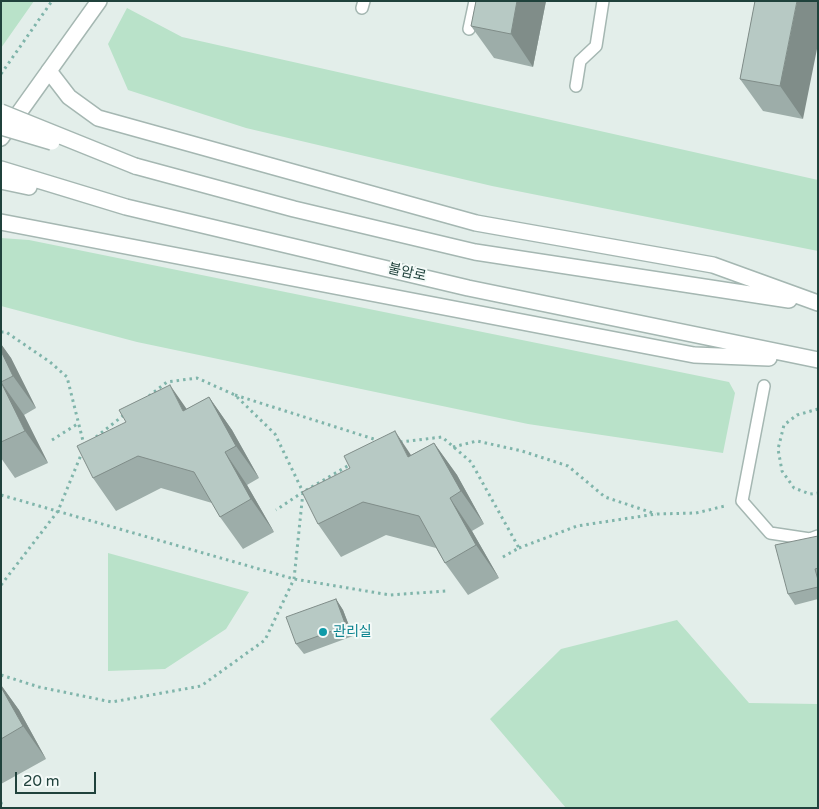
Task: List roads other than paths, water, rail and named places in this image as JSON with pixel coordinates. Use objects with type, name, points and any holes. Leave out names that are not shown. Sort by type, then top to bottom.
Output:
[{"type":"street","points":[[1,138],[99,1]]},
{"type":"street","points":[[49,71],[69,97],[98,118],[476,223],[713,265],[818,303]]},
{"type":"street","points":[[1,112],[135,166]]},
{"type":"street","points":[[1,127],[294,209],[475,252],[818,303]]},
{"type":"street","name":"불암로","points":[[1,169],[126,207],[468,288],[815,359]]},
{"type":"street","points":[[1,181],[126,207]]},
{"type":"street","points":[[1,222],[694,355],[815,359]]},
{"type":"lane","points":[[469,29],[475,1]]},
{"type":"lane","points":[[576,86],[580,61],[596,46],[603,1]]},
{"type":"lane","points":[[764,386],[742,501],[770,533],[810,538],[818,536]]},
{"type":"place","name":"관리실","points":[[323,632]]}]
